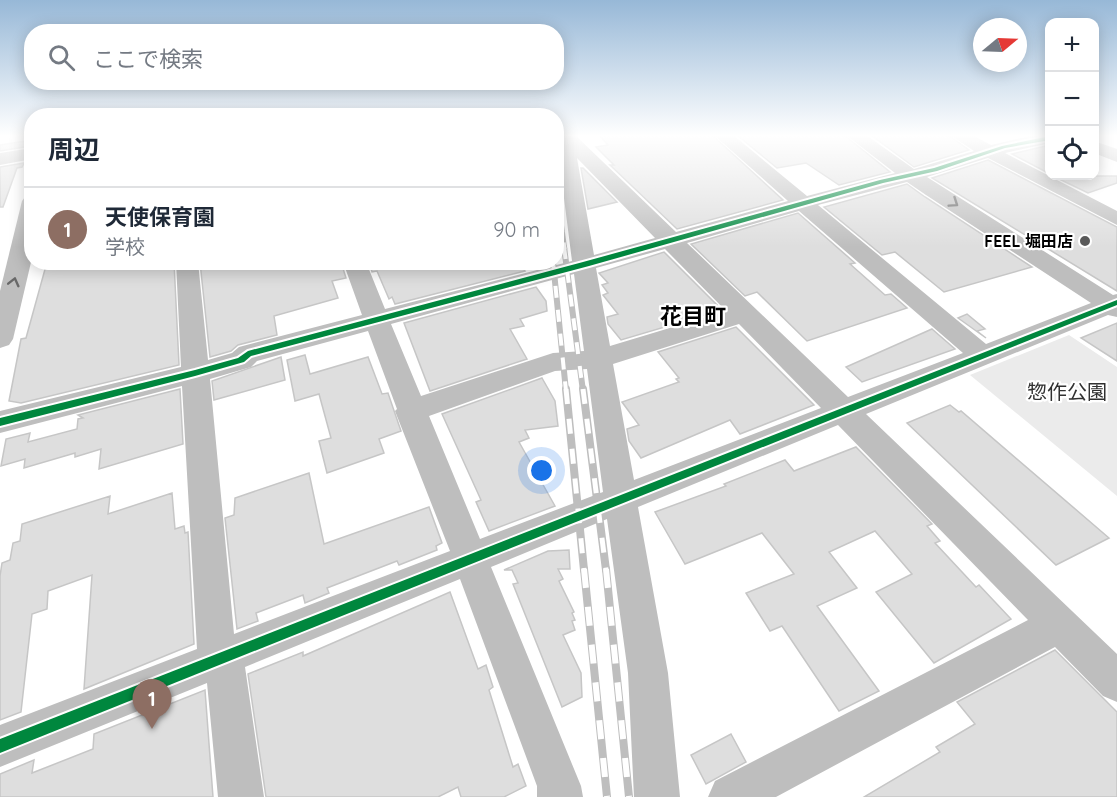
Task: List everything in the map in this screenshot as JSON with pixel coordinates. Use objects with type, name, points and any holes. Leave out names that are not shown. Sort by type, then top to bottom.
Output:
[{"type":"street","points":[[570,172],[648,673],[657,797]]},
{"type":"street","points":[[600,172],[1117,682]]},
{"type":"street","points":[[766,172],[981,354]]},
{"type":"street","points":[[909,172],[933,190],[1115,305]]},
{"type":"street","points":[[564,266],[586,264],[802,203],[922,172]]},
{"type":"street","points":[[1026,172],[1117,219]]},
{"type":"street","points":[[0,339],[24,230]]},
{"type":"street","points":[[188,270],[220,658],[241,797]]},
{"type":"street","points":[[357,270],[410,411],[559,786],[560,797]]},
{"type":"street","points":[[0,422],[241,360],[248,354],[375,320],[517,271]]},
{"type":"street","points":[[0,746],[622,501],[981,354],[1115,305]]},
{"type":"street","points":[[410,411],[553,362],[599,359],[743,314]]},
{"type":"street","points":[[730,797],[1059,624]]},
{"type":"green space","name":"惣作公園","points":[[1069,335],[1117,367],[1117,496],[970,375]]},
{"type":"building","points":[[0,172],[15,172],[3,207],[0,207]]},
{"type":"building","points":[[582,172],[587,172],[617,202],[588,209]]},
{"type":"building","points":[[618,172],[753,172],[783,200],[677,229]]},
{"type":"building","points":[[820,172],[889,172],[839,185]]},
{"type":"building","points":[[950,172],[1011,172],[1117,227],[1117,291],[932,178]]},
{"type":"building","points":[[1099,176],[1117,176],[1117,183],[1088,193],[1061,180],[1099,180]]},
{"type":"building","points":[[907,184],[1032,267],[944,292],[895,252],[882,255],[824,207]]},
{"type":"building","points":[[798,213],[855,263],[850,264],[885,295],[891,294],[907,308],[807,341],[757,292],[745,296],[691,244]]},
{"type":"building","points":[[664,252],[717,305],[714,306],[719,311],[621,340],[608,324],[607,317],[618,314],[603,295],[608,293],[602,285],[608,283],[599,273]]},
{"type":"building","points":[[45,270],[174,270],[179,365],[21,403],[9,401],[21,339],[26,338]]},
{"type":"building","points":[[201,270],[344,270],[346,278],[332,281],[338,298],[274,316],[277,335],[238,345],[231,351],[210,357]]},
{"type":"building","points":[[371,270],[525,271],[395,304],[392,297],[389,299],[377,271],[372,272]]},
{"type":"building","points":[[536,287],[546,301],[547,311],[520,319],[524,326],[510,329],[527,359],[430,391],[404,323]]},
{"type":"building","points":[[967,314],[985,329],[977,331],[986,338],[958,318]]},
{"type":"building","points":[[1117,323],[1117,361],[1081,338]]},
{"type":"building","points":[[736,327],[814,405],[740,434],[730,420],[641,458],[629,441],[627,429],[639,425],[622,402],[679,382],[676,379],[679,378],[658,352]]},
{"type":"building","points":[[932,329],[955,349],[862,382],[846,367]]},
{"type":"building","points":[[305,355],[310,374],[368,357],[382,394],[388,393],[401,431],[379,439],[384,453],[327,473],[319,441],[331,438],[319,394],[295,401],[287,360]]},
{"type":"building","points":[[281,357],[285,380],[214,400],[212,381]]},
{"type":"building","points":[[542,378],[555,401],[558,426],[525,430],[529,438],[519,442],[555,506],[489,531],[476,502],[481,500],[442,414]]},
{"type":"building","points":[[180,389],[183,444],[99,469],[101,449],[75,457],[75,453],[24,468],[25,459],[1,466],[6,439],[30,433],[28,442],[77,429],[78,419],[83,418],[78,415]]},
{"type":"building","points":[[950,405],[959,412],[961,411],[1109,538],[1056,565],[907,423]]},
{"type":"building","points":[[856,447],[932,524],[927,526],[940,541],[935,543],[976,587],[979,585],[1011,619],[934,663],[876,592],[912,574],[875,531],[829,552],[857,588],[817,606],[879,691],[839,711],[782,626],[770,631],[746,593],[794,574],[762,533],[685,564],[655,512],[726,486],[724,484],[785,460],[794,471]]},
{"type":"building","points":[[309,473],[324,544],[429,507],[442,543],[436,546],[437,550],[399,565],[397,561],[327,588],[329,593],[305,603],[303,595],[256,613],[258,621],[237,629],[225,518],[234,515],[235,498]]},
{"type":"building","points":[[172,493],[175,529],[184,526],[185,533],[188,532],[194,644],[84,689],[92,575],[48,591],[47,609],[32,614],[21,712],[0,720],[0,576],[2,563],[10,560],[13,543],[20,541],[22,524],[110,496],[108,514]]},
{"type":"building","points":[[569,550],[570,569],[558,569],[563,579],[559,581],[574,612],[572,613],[575,620],[572,621],[575,630],[563,635],[581,673],[582,697],[562,707],[513,584],[518,583],[512,570],[504,570],[548,551]]},
{"type":"building","points":[[450,592],[478,669],[486,665],[493,687],[489,690],[513,767],[518,764],[526,786],[504,797],[461,797],[458,787],[438,797],[266,797],[248,674],[303,652],[303,656]]},
{"type":"building","points":[[1055,650],[1117,712],[1117,797],[864,797],[940,752],[936,747],[975,724],[957,702]]},
{"type":"building","points":[[205,690],[213,797],[0,797],[0,774],[34,760],[32,773],[93,749],[94,734]]},
{"type":"building","points":[[731,734],[746,762],[706,784],[691,755]]},
{"type":"railway","points":[[564,242],[565,249]]},
{"type":"railway","points":[[564,247],[583,391]]},
{"type":"railway","points":[[554,270],[566,391]]},
{"type":"railway","points":[[566,389],[584,570]]},
{"type":"railway","points":[[583,389],[606,570]]},
{"type":"railway","points":[[584,569],[607,797]]},
{"type":"railway","points":[[606,569],[629,797]]},
{"type":"cycle path","points":[[564,270],[882,181],[924,172]]},
{"type":"cycle path","points":[[0,422],[195,373],[241,360],[248,354],[563,270]]},
{"type":"cycle path","points":[[0,746],[1117,302]]},
{"type":"place","name":"FEEL 堀田店","points":[[1085,241]]},
{"type":"place","name":"天使保育園","points":[[152,729]]},
{"type":"district","name":"花目町","points":[[693,316]]}]
